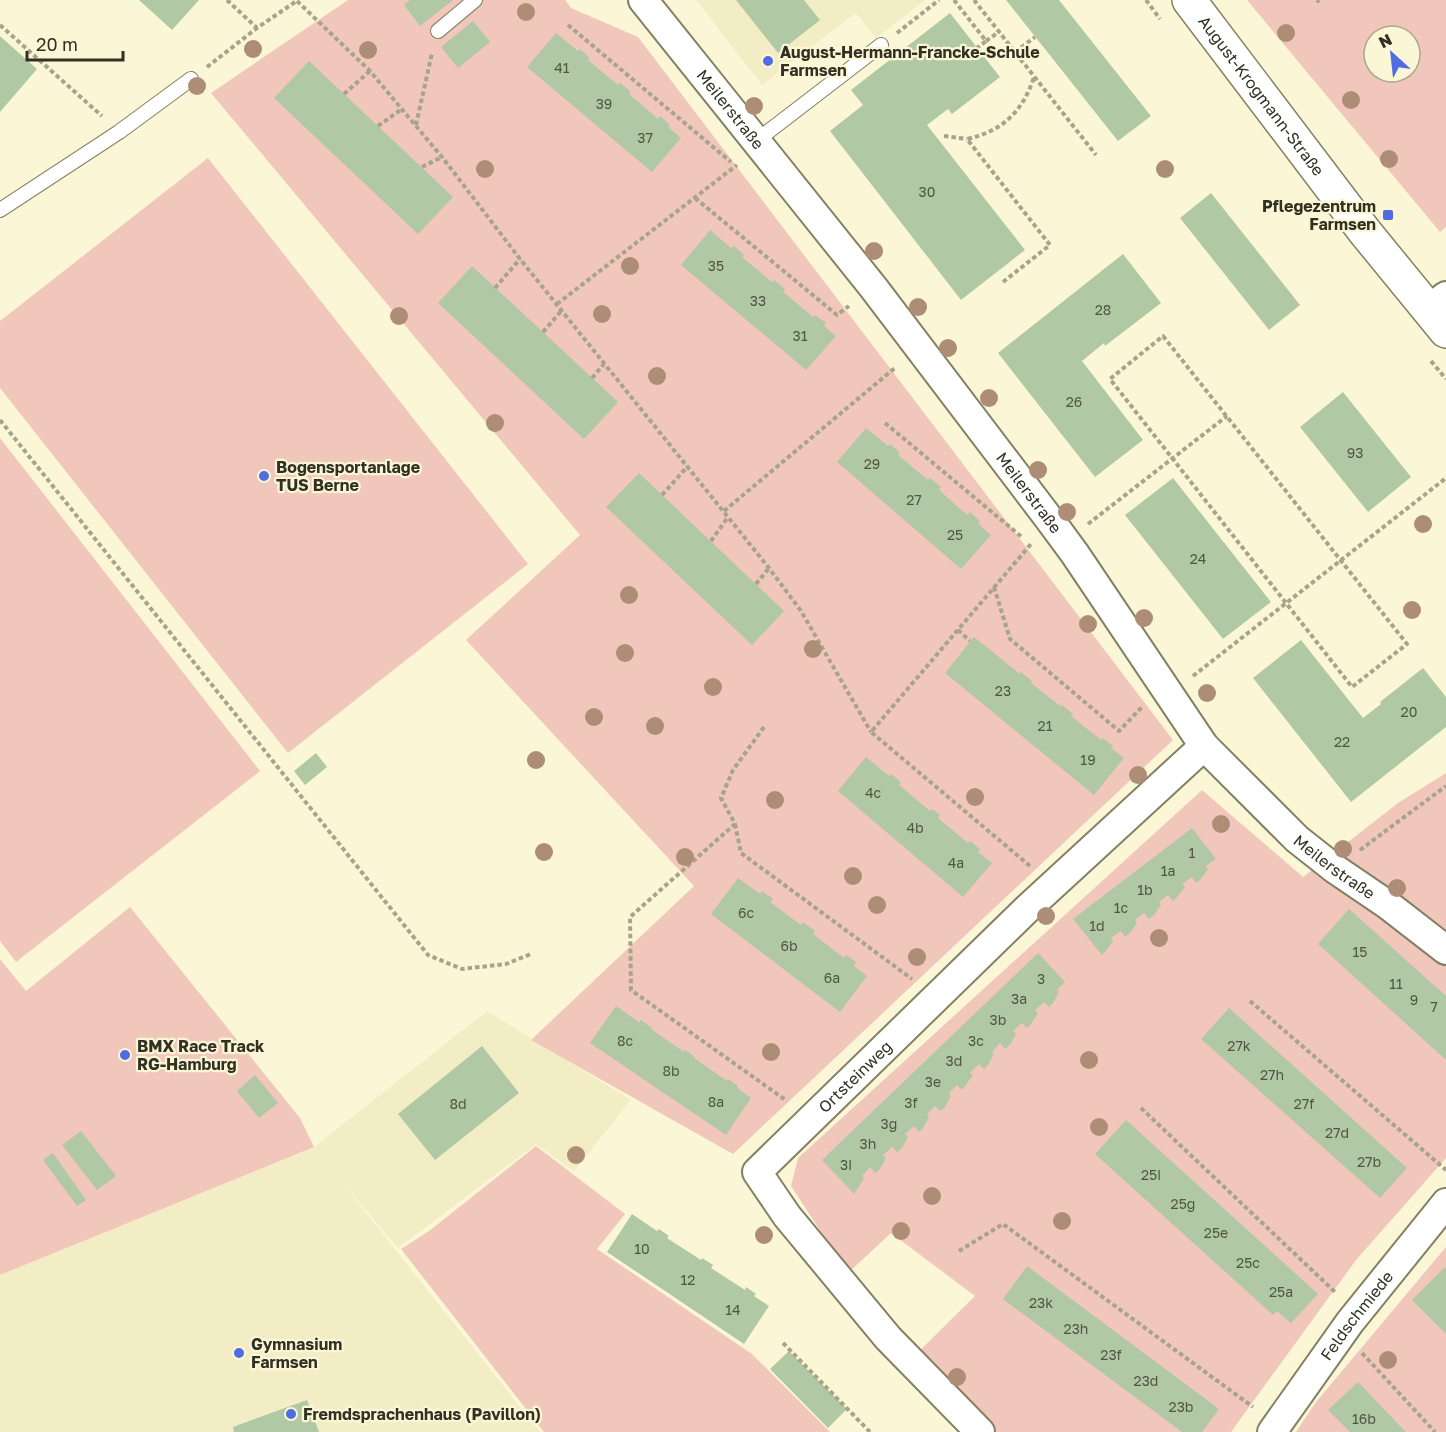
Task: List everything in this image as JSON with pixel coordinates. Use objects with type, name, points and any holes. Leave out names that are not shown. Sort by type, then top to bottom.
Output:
[{"type":"main road","name":"August-Krogmann-Straße","points":[[1189,0],[1365,232],[1440,313]]},
{"type":"street","name":"Meilerstraße","points":[[643,0],[873,287],[1058,531],[1204,746],[1297,839],[1446,950]]},
{"type":"street","name":"Ortsteinweg","points":[[980,1432],[888,1338],[787,1216],[757,1172],[1053,885],[1204,746]]},
{"type":"street","name":"Feldschmiede","points":[[1275,1428],[1350,1322],[1446,1203]]},
{"type":"lane","points":[[438,31],[475,0]]},
{"type":"lane","points":[[759,144],[881,45]]},
{"type":"lane","points":[[0,210],[119,132],[191,79]]},
{"type":"path","points":[[227,0],[257,28]]},
{"type":"path","points":[[881,45],[939,0]]},
{"type":"path","points":[[954,0],[986,41]]},
{"type":"path","points":[[974,0],[1096,155]]},
{"type":"path","points":[[191,79],[257,28],[298,1],[370,71],[442,157],[520,259],[769,568],[801,611],[871,732],[1053,885]]},
{"type":"path","points":[[0,25],[119,132]]},
{"type":"path","points":[[568,26],[736,166]]},
{"type":"path","points":[[416,126],[438,31]]},
{"type":"path","points":[[977,48],[999,32]]},
{"type":"path","points":[[1015,52],[1035,37]]},
{"type":"path","points":[[344,94],[370,71]]},
{"type":"path","points":[[944,136],[967,139],[997,128],[1022,105],[1034,77]]},
{"type":"path","points":[[378,126],[402,109]]},
{"type":"path","points":[[967,139],[1050,245],[1003,282]]},
{"type":"path","points":[[557,304],[736,166],[759,144]]},
{"type":"path","points":[[422,167],[442,157]]},
{"type":"path","points":[[695,198],[837,315],[873,287]]},
{"type":"path","points":[[495,288],[520,259]]},
{"type":"path","points":[[543,332],[562,310]]},
{"type":"path","points":[[1164,336],[1227,416],[1407,644],[1352,687],[1110,379],[1164,336]]},
{"type":"path","points":[[724,511],[918,348]]},
{"type":"path","points":[[592,378],[604,364]]},
{"type":"path","points":[[871,732],[1031,544],[1058,531],[1172,458],[1227,416]]},
{"type":"path","points":[[0,420],[428,955],[462,969],[506,964],[531,954]]},
{"type":"path","points":[[885,423],[1031,544]]},
{"type":"path","points":[[662,495],[688,466]]},
{"type":"path","points":[[994,587],[1010,639],[1119,731],[1166,689],[1286,602],[1446,478]]},
{"type":"path","points":[[711,542],[728,517]]},
{"type":"path","points":[[756,584],[769,568]]},
{"type":"path","points":[[958,630],[970,641]]},
{"type":"path","points":[[764,727],[732,770],[721,798],[735,824],[741,853],[936,997]]},
{"type":"path","points":[[1335,869],[1446,786]]},
{"type":"path","points":[[735,824],[630,917],[631,990],[812,1118]]},
{"type":"path","points":[[1250,1001],[1446,1170]]},
{"type":"path","points":[[1141,1108],[1350,1322],[1435,1432]]},
{"type":"path","points":[[959,1251],[1003,1224],[1275,1428]]},
{"type":"path","points":[[783,1343],[870,1432]]},
{"type":"shaded area","points":[[348,0],[565,0],[571,8],[638,37],[1173,740],[733,1154],[531,1040],[694,886],[466,640],[580,535],[211,93]]},
{"type":"shaded area","name":"August-Hermann-Francke-Schule Farmsen","points":[[696,0],[925,0],[876,38],[856,13],[762,85]]},
{"type":"shaded area","points":[[1247,0],[1446,0],[1446,227],[1440,232]]},
{"type":"shaded area","name":"Bogensportanlage TUS Berne","points":[[208,158],[528,564],[288,753],[0,388],[0,321]]},
{"type":"shaded area","points":[[0,438],[260,771],[16,962],[0,941]]},
{"type":"shaded area","points":[[1446,773],[1446,1158],[1356,1260],[1231,1432],[989,1432],[900,1370],[975,1296],[891,1233],[848,1273],[791,1186],[798,1158],[1202,790],[1303,877],[1398,803]]},
{"type":"shaded area","name":"BMX Race Track RG-Hamburg","points":[[130,907],[300,1118],[314,1147],[0,1275],[0,959],[26,991]]},
{"type":"shaded area","name":"Gymnasium Farmsen","points":[[487,1011],[631,1100],[574,1171],[536,1144],[398,1248],[336,1175],[540,1432],[0,1432],[0,1275],[314,1147]]},
{"type":"shaded area","points":[[536,1146],[625,1214],[597,1249],[752,1354],[830,1432],[544,1432],[401,1249],[429,1231]]},
{"type":"shaded area","points":[[1446,1247],[1446,1432],[1296,1432],[1316,1402]]},
{"type":"building","points":[[139,0],[199,0],[172,30]]},
{"type":"building","points":[[410,0],[453,0],[420,26],[404,5]]},
{"type":"building","points":[[736,0],[804,0],[820,20],[778,53]]},
{"type":"building","points":[[1006,0],[1059,0],[1151,116],[1118,141]]},
{"type":"building","points":[[950,13],[1000,77],[952,114],[948,109],[927,125],[1025,250],[961,300],[830,131],[863,105],[851,90]]},
{"type":"building","points":[[473,21],[490,42],[458,68],[441,47]]},
{"type":"building","points":[[556,33],[578,51],[580,49],[589,57],[588,60],[618,85],[620,83],[631,92],[629,94],[658,119],[660,116],[670,125],[668,127],[681,138],[652,172],[527,67]]},
{"type":"building","points":[[0,36],[37,69],[0,112]]},
{"type":"building","points":[[309,61],[453,197],[418,234],[274,98]]},
{"type":"building","points":[[1211,193],[1300,305],[1269,330],[1180,218]]},
{"type":"building","points":[[710,230],[731,248],[734,246],[744,255],[742,257],[772,282],[774,280],[785,289],[783,292],[813,317],[815,315],[826,323],[824,326],[836,336],[806,370],[681,265]]},
{"type":"building","points":[[1123,254],[1161,303],[1082,361],[1143,440],[1095,477],[998,353]]},
{"type":"building","points":[[472,266],[618,402],[584,439],[438,303]]},
{"type":"building","points":[[1343,392],[1411,477],[1368,512],[1300,427]]},
{"type":"building","points":[[866,428],[888,446],[890,444],[900,453],[898,455],[928,480],[930,478],[941,487],[939,490],[967,515],[970,512],[991,535],[961,569],[837,462]]},
{"type":"building","points":[[639,473],[784,611],[752,645],[606,507]]},
{"type":"building","points":[[1173,478],[1271,602],[1223,639],[1125,515]]},
{"type":"building","points":[[974,637],[1020,674],[1021,672],[1060,706],[1062,705],[1073,714],[1071,716],[1101,740],[1103,738],[1113,746],[1111,748],[1124,758],[1094,795],[945,673]]},
{"type":"building","points":[[1301,640],[1363,718],[1423,668],[1446,697],[1446,727],[1351,802],[1253,678]]},
{"type":"building","points":[[316,753],[327,767],[305,785],[294,771]]},
{"type":"building","points":[[866,757],[889,776],[891,774],[901,782],[899,785],[930,811],[932,809],[940,815],[938,818],[968,843],[970,841],[980,849],[978,852],[992,863],[963,897],[838,791]]},
{"type":"building","points":[[1192,828],[1216,859],[1206,866],[1208,869],[1196,883],[1192,877],[1182,884],[1185,887],[1173,901],[1168,895],[1159,902],[1161,905],[1149,919],[1144,913],[1135,920],[1137,923],[1125,937],[1121,931],[1111,938],[1113,941],[1102,955],[1073,919]]},
{"type":"building","points":[[738,878],[760,894],[762,891],[773,899],[770,902],[801,925],[803,922],[815,931],[813,934],[844,958],[846,955],[856,962],[854,966],[867,976],[840,1012],[711,914]]},
{"type":"building","points":[[1349,909],[1446,996],[1446,1060],[1318,944]]},
{"type":"building","points":[[1038,953],[1065,982],[1057,990],[1059,992],[1053,1003],[1049,1007],[1044,1002],[1035,1010],[1038,1013],[1027,1028],[1022,1023],[1013,1031],[1016,1034],[1005,1049],[1000,1043],[992,1052],[994,1054],[984,1069],[979,1064],[970,1073],[973,1075],[962,1090],[957,1085],[949,1093],[951,1096],[941,1111],[935,1106],[927,1114],[929,1117],[919,1132],[914,1126],[905,1134],[908,1137],[902,1148],[897,1152],[892,1147],[883,1155],[886,1158],[880,1169],[875,1173],[870,1167],[862,1176],[864,1178],[854,1194],[822,1160]]},
{"type":"building","points":[[616,1006],[639,1022],[641,1020],[727,1081],[728,1079],[751,1098],[726,1135],[590,1043]]},
{"type":"building","points":[[1229,1008],[1407,1168],[1380,1198],[1201,1039]]},
{"type":"building","points":[[482,1046],[519,1093],[435,1160],[398,1114]]},
{"type":"building","points":[[255,1075],[278,1103],[259,1118],[237,1091]]},
{"type":"building","points":[[1126,1120],[1318,1294],[1291,1323],[1277,1311],[1273,1315],[1095,1154]]},
{"type":"building","points":[[81,1131],[116,1176],[97,1190],[62,1145]]},
{"type":"building","points":[[53,1153],[86,1200],[77,1206],[43,1160]]},
{"type":"building","points":[[632,1214],[657,1231],[659,1229],[669,1236],[667,1238],[701,1260],[702,1258],[713,1265],[711,1268],[745,1290],[746,1287],[756,1294],[754,1296],[769,1306],[744,1344],[607,1252]]},
{"type":"building","points":[[1027,1266],[1219,1409],[1202,1432],[1182,1432],[1003,1299]]},
{"type":"building","points":[[1445,1267],[1446,1269],[1446,1334],[1412,1300]]},
{"type":"building","points":[[789,1351],[847,1409],[828,1428],[770,1369]]},
{"type":"building","points":[[1358,1382],[1406,1432],[1350,1432],[1328,1410]]},
{"type":"building","name":"Fremdsprachenhaus (Pavillon)","points":[[307,1400],[319,1432],[234,1432],[233,1427]]},
{"type":"place","name":"August-Hermann-Francke-Schule Farmsen","points":[[768,61]]},
{"type":"place","name":"Pflegezentrum Farmsen","points":[[1388,215]]},
{"type":"place","name":"Bogensportanlage TUS Berne","points":[[264,476]]},
{"type":"place","name":"BMX Race Track RG-Hamburg","points":[[125,1055]]},
{"type":"place","name":"Gymnasium Farmsen","points":[[239,1353]]},
{"type":"place","name":"Fremdsprachenhaus (Pavillon)","points":[[291,1414]]}]
